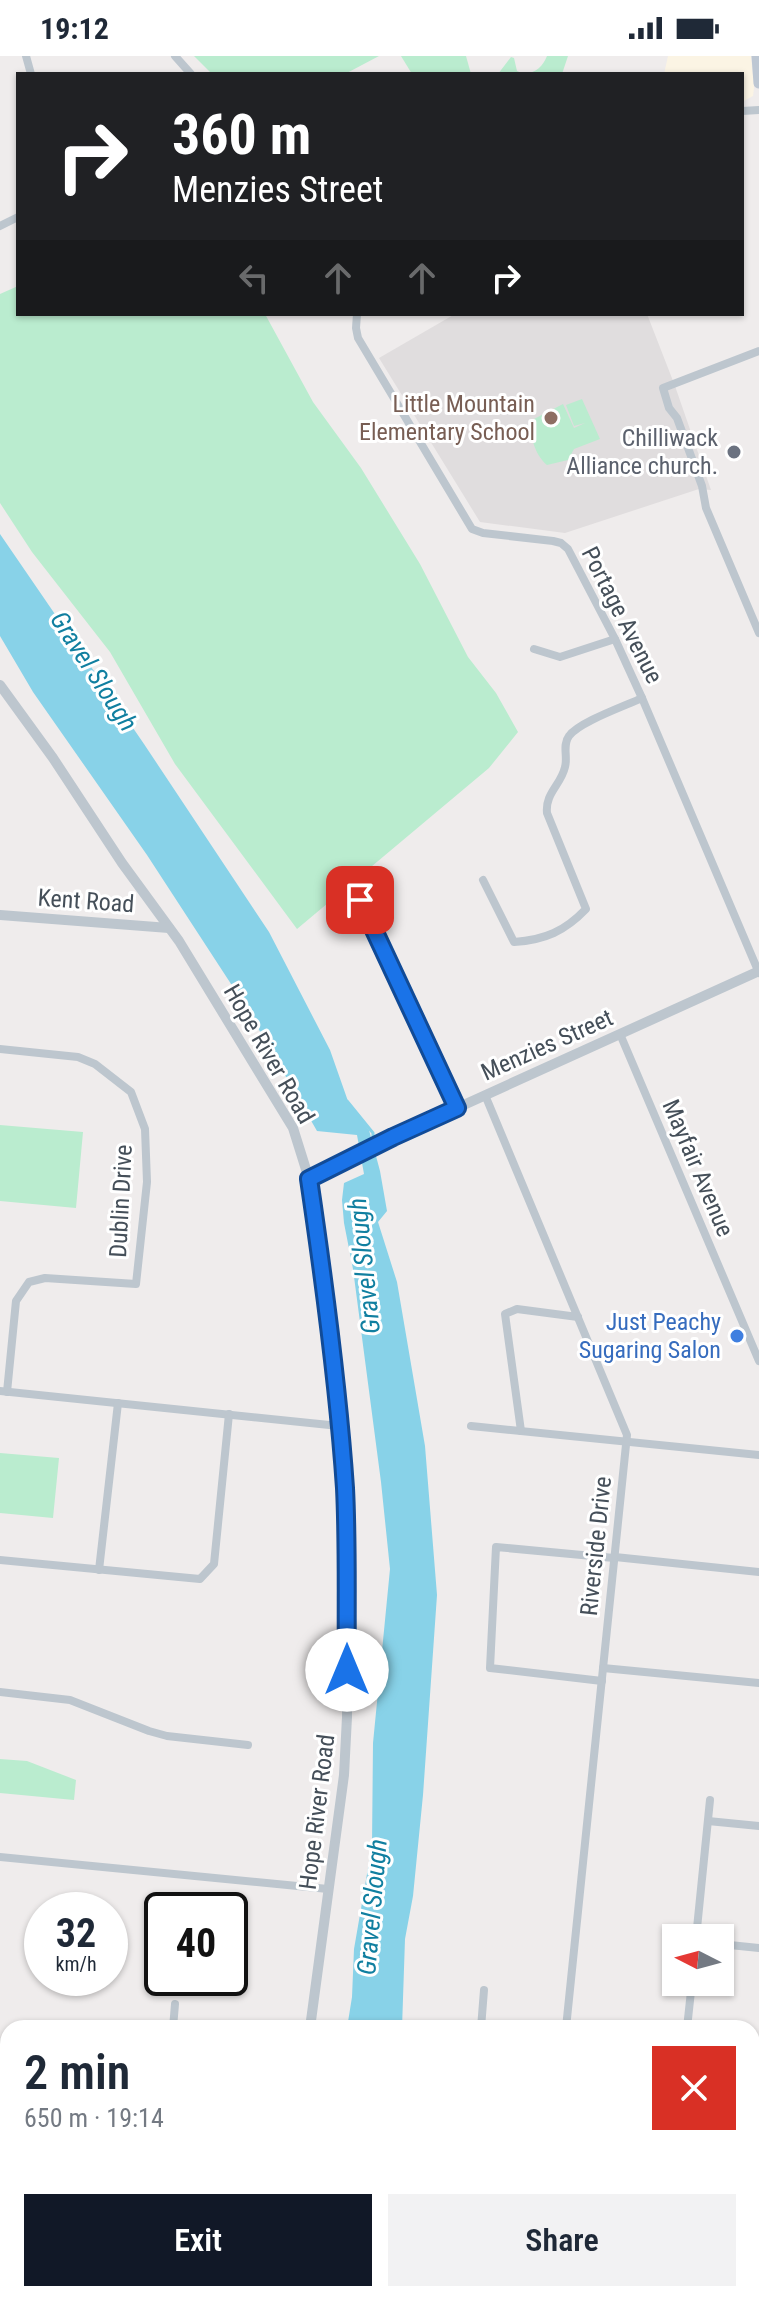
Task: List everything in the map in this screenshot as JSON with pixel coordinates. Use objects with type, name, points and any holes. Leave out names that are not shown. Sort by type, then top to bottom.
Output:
[{"type":"main road","points":[[757,56],[759,83]]},
{"type":"street","points":[[175,56],[189,72]]},
{"type":"street","name":"Portage Avenue","points":[[357,316],[358,338],[469,525],[483,533],[553,541],[566,546],[642,698],[759,972]]},
{"type":"street","points":[[759,351],[663,388],[702,486],[706,508],[759,633]]},
{"type":"street","points":[[534,649],[560,657],[615,639]]},
{"type":"street","name":"Hope River Road","points":[[0,685],[169,928],[293,1128],[309,1179],[339,1426],[347,1558],[344,1775],[311,2020]]},
{"type":"street","points":[[483,880],[514,942],[536,940],[554,933],[573,923],[586,909],[546,805],[565,768],[569,736],[588,723],[642,698]]},
{"type":"street","points":[[360,900],[457,1108]]},
{"type":"street","name":"Kent Road","points":[[0,915],[169,928]]},
{"type":"street","name":"Menzies Street","points":[[309,1179],[393,1137],[759,972]]},
{"type":"street","name":"Mayfair Avenue","points":[[620,1034],[759,1361]]},
{"type":"street","name":"Dublin Drive","points":[[0,1049],[78,1057],[95,1064],[131,1092],[145,1129],[147,1182],[136,1284],[45,1278],[29,1282],[16,1301],[4,1391]]},
{"type":"street","name":"Riverside Drive","points":[[485,1095],[627,1435],[567,2020]]},
{"type":"street","points":[[521,1431],[505,1314],[517,1309],[578,1317]]},
{"type":"street","points":[[4,1391],[339,1426]]},
{"type":"street","points":[[99,1570],[118,1403]]},
{"type":"street","points":[[0,1560],[200,1579],[214,1564],[229,1414]]},
{"type":"street","points":[[471,1426],[759,1455]]},
{"type":"street","points":[[602,1681],[490,1668],[496,1547],[759,1572]]},
{"type":"street","points":[[603,1668],[759,1683]]},
{"type":"street","points":[[0,1692],[70,1700],[167,1736],[248,1745]]},
{"type":"street","points":[[697,1924],[710,1800]]},
{"type":"street","points":[[708,1821],[759,1826]]},
{"type":"street","points":[[0,1857],[328,1889]]},
{"type":"street","points":[[734,1945],[759,1948]]},
{"type":"street","points":[[482,2020],[484,1990]]},
{"type":"street","points":[[688,2020],[690,1996]]},
{"type":"street","points":[[174,2020],[175,2004]]},
{"type":"shaded area","points":[[668,56],[751,56],[753,96],[744,101],[744,72],[664,72]]},
{"type":"shaded area","name":"Little Mountain Elementary School","points":[[452,316],[648,316],[711,490],[699,489],[565,533],[480,522],[379,358]]},
{"type":"green space","points":[[194,56],[379,56],[349,72],[210,72]]},
{"type":"green space","points":[[401,56],[466,56],[470,72],[411,72]]},
{"type":"green space","points":[[547,56],[568,56],[563,72],[531,72],[542,65]]},
{"type":"green space","points":[[511,57],[517,71],[522,72],[500,72]]},
{"type":"green space","points":[[16,287],[16,316],[266,316],[313,402],[361,468],[420,564],[468,657],[496,693],[518,732],[489,768],[297,929],[175,764],[110,652],[32,552],[0,503],[0,294]]},
{"type":"green space","points":[[582,399],[600,439],[574,449],[568,460],[547,465],[534,444],[534,419],[563,404],[574,428],[585,423],[574,426],[566,405]]},
{"type":"green space","points":[[0,1125],[83,1132],[76,1208],[0,1201]]},
{"type":"green space","points":[[0,1453],[59,1458],[53,1518],[0,1513]]},
{"type":"green space","points":[[0,1759],[27,1761],[76,1780],[74,1800],[0,1793]]},
{"type":"water","points":[[0,534],[269,932],[330,1050],[349,1104],[369,1130],[387,1211],[378,1222],[397,1282],[425,1446],[437,1595],[423,1795],[413,1896],[405,1939],[402,2020],[348,2020],[354,1949],[372,1845],[373,1743],[390,1569],[342,1200],[344,1183],[364,1174],[357,1135],[317,1131],[246,1007],[147,855],[33,692],[0,636]]},
{"type":"waterway","name":"Gravel Slough","points":[[347,1101],[373,1133],[373,1144]]},
{"type":"place","name":"Little Mountain Elementary School","points":[[551,418]]},
{"type":"place","name":"Chilliwack Alliance church.","points":[[734,452]]},
{"type":"place","name":"Just Peachy Sugaring Salon","points":[[737,1336]]},
{"type":"route","points":[[347,1670],[345,1487],[330,1335],[309,1179],[457,1108],[360,900]]}]
